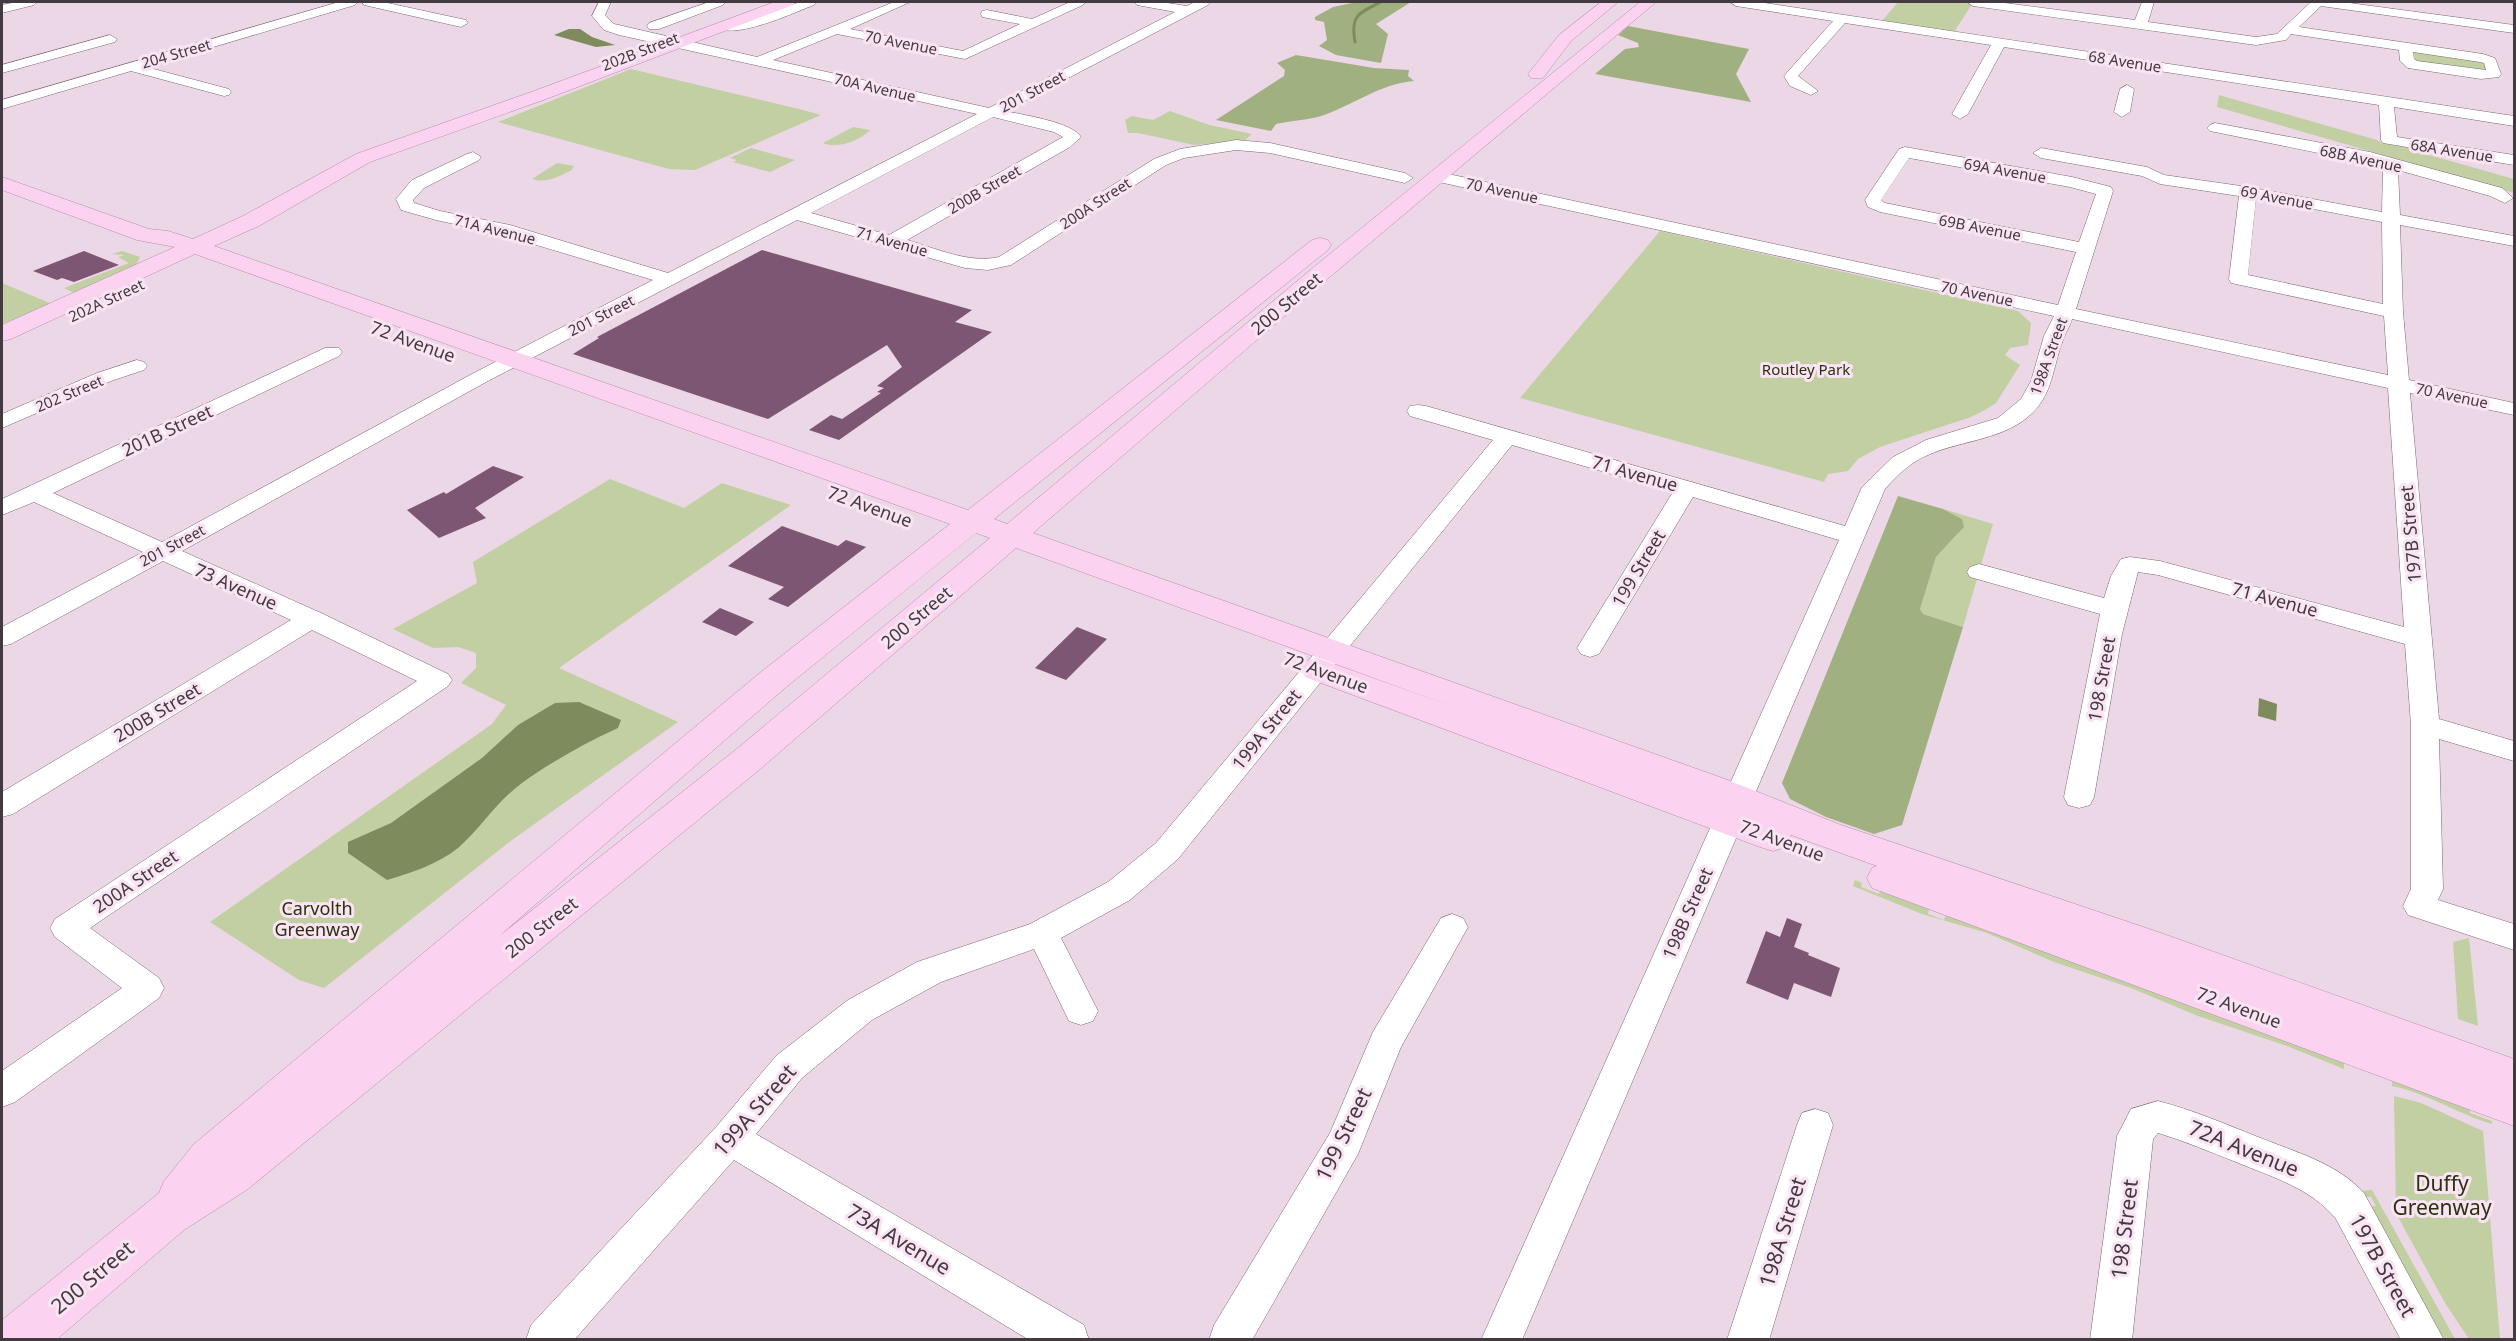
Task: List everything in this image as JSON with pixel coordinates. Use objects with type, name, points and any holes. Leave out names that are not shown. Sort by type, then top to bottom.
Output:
[{"type":"main road","name":"202B Street","points":[[192,254],[363,158],[510,105],[771,2]]},
{"type":"main road","name":"202B Street","points":[[670,42],[788,2]]},
{"type":"main road","points":[[1537,74],[1565,38],[1610,2]]},
{"type":"main road","name":"200 Street","points":[[983,536],[1323,271],[1537,74],[1630,2]]},
{"type":"main road","name":"200 Street","points":[[17,1340],[167,1214],[232,1174],[746,761],[983,536],[1405,178],[1436,166],[1649,2]]},
{"type":"main road","name":"72 Avenue","points":[[2,183],[145,235],[147,246],[192,254],[1324,659],[1701,784],[1732,810],[2514,1107]]},
{"type":"main road","name":"202A Street","points":[[2,334],[192,254]]},
{"type":"main road","name":"202A Street","points":[[2,345],[192,254]]},
{"type":"main road","name":"72 Avenue","points":[[1732,810],[2024,901],[2514,1078]]},
{"type":"street","points":[[2,9],[30,2]]},
{"type":"street","name":"204 Street","points":[[2,105],[351,2]]},
{"type":"street","points":[[368,2],[461,23]]},
{"type":"street","points":[[605,2],[598,16],[604,24],[624,32],[670,42]]},
{"type":"street","points":[[654,26],[719,2]]},
{"type":"street","name":"202B Street","points":[[722,26],[752,24],[810,2]]},
{"type":"street","points":[[759,61],[904,2]]},
{"type":"street","points":[[987,14],[1033,23],[1079,2]]},
{"type":"street","points":[[1141,2],[1188,10]]},
{"type":"street","name":"201 Street","points":[[2,638],[504,365],[1204,2]]},
{"type":"street","name":"68 Avenue","points":[[1736,2],[2514,121]]},
{"type":"street","points":[[1973,2],[2256,40],[2278,38],[2318,2],[2479,18],[2514,30]]},
{"type":"street","points":[[2140,26],[2148,2]]},
{"type":"street","points":[[660,12],[680,16]]},
{"type":"street","points":[[1811,91],[1795,83],[1791,76],[1842,18]]},
{"type":"street","name":"70 Avenue","points":[[837,30],[965,55],[1033,23]]},
{"type":"street","points":[[2289,30],[2404,46],[2486,59],[2492,63],[2494,74],[2486,76],[2413,65],[2407,61],[2404,46]]},
{"type":"street","points":[[2,70],[110,39]]},
{"type":"street","name":"70A Avenue","points":[[670,42],[991,113],[1059,129],[1072,135]]},
{"type":"street","points":[[1960,114],[2000,42]]},
{"type":"street","points":[[130,67],[224,92]]},
{"type":"street","points":[[2,70],[60,89]]},
{"type":"street","points":[[2122,112],[2127,89]]},
{"type":"street","name":"68A Avenue","points":[[2386,101],[2389,140],[2514,160]]},
{"type":"street","name":"68B Avenue","points":[[2215,128],[2396,164],[2496,192],[2505,198]]},
{"type":"street","name":"200B Street","points":[[892,241],[1064,144],[1073,137],[1072,135]]},
{"type":"street","name":"200A Street","points":[[988,266],[1005,261],[1160,162],[1180,154],[1206,148],[1236,145],[1270,148],[1405,178]]},
{"type":"street","name":"69A Avenue","points":[[1874,204],[1873,200],[1905,152],[2072,182],[2105,191]]},
{"type":"street","name":"69 Avenue","points":[[2041,153],[2147,172],[2160,179],[2248,192],[2514,241]]},
{"type":"street","name":"71A Avenue","points":[[473,157],[418,184],[404,199],[406,206],[436,215],[504,229],[669,279]]},
{"type":"street","name":"197B Street","points":[[2396,164],[2390,167],[2393,312],[2425,725],[2427,888],[2419,906],[2514,937]]},
{"type":"street","name":"70 Avenue","points":[[1436,166],[2064,312],[2514,409]]},
{"type":"street","points":[[2105,191],[2131,182],[2160,179]]},
{"type":"street","name":"198A Street","points":[[1874,487],[1889,469],[1905,458],[1922,450],[1998,426],[2029,404],[2036,392],[2105,191]]},
{"type":"street","points":[[2248,192],[2238,279],[2393,312]]},
{"type":"street","name":"69B Avenue","points":[[1874,204],[2086,249]]},
{"type":"street","name":"71 Avenue","points":[[796,214],[971,264],[988,266]]},
{"type":"street","name":"201B Street","points":[[2,508],[332,352]]},
{"type":"street","name":"202 Street","points":[[2,422],[104,377],[137,366]]},
{"type":"street","name":"71 Avenue","points":[[1418,411],[1852,536]]},
{"type":"street","name":"199A Street","points":[[546,1340],[730,1138],[789,1067],[860,1010],[929,972],[1042,933],[1119,891],[1167,851],[1507,437]]},
{"type":"street","name":"198B Street","points":[[1501,1340],[1874,487]]},
{"type":"street","name":"199 Street","points":[[1590,648],[1687,488]]},
{"type":"street","name":"73 Avenue","points":[[34,493],[312,619],[438,680]]},
{"type":"street","name":"71 Avenue","points":[[2130,564],[2160,568],[2419,639]]},
{"type":"street","name":"198 Street","points":[[2079,797],[2113,609],[2124,572],[2130,564]]},
{"type":"street","points":[[1979,572],[2113,609]]},
{"type":"street","name":"200B Street","points":[[2,806],[312,619]]},
{"type":"street","name":"200A Street","points":[[2,1091],[147,988],[66,928],[438,680]]},
{"type":"street","points":[[2425,725],[2514,751]]},
{"type":"street","name":"199 Street","points":[[1229,1340],[1345,1142],[1385,1042],[1452,927]]},
{"type":"street","points":[[1042,933],[1081,1011]]},
{"type":"street","name":"72A Avenue","points":[[2144,1121],[2158,1117],[2184,1124],[2310,1175],[2339,1193]]},
{"type":"street","name":"198 Street","points":[[2111,1340],[2133,1149],[2139,1126],[2144,1121]]},
{"type":"street","name":"198A Street","points":[[1748,1340],[1815,1125]]},
{"type":"street","name":"73A Avenue","points":[[730,1138],[1069,1340]]},
{"type":"street","name":"197B Street","points":[[2339,1193],[2350,1206],[2424,1340]]},
{"type":"green space","points":[[1898,2],[1972,4],[1954,32],[1882,21]]},
{"type":"green space","points":[[2413,52],[2484,62],[2486,70],[2414,61]]},
{"type":"green space","points":[[631,69],[821,115],[695,170],[669,169],[498,122]]},
{"type":"green space","points":[[2219,95],[2382,143],[2421,150],[2422,153],[2514,179],[2514,193],[2217,107]]},
{"type":"green space","points":[[1170,111],[1209,125],[1252,134],[1245,140],[1194,145],[1128,133],[1125,120],[1132,116],[1153,120]]},
{"type":"green space","points":[[853,127],[870,130],[860,138],[848,143],[829,145],[823,143]]},
{"type":"green space","points":[[751,148],[795,160],[770,172],[733,162],[737,160],[730,158]]},
{"type":"green space","points":[[557,163],[574,166],[572,170],[553,179],[543,181],[532,179]]},
{"type":"green space","name":"Routley Park","points":[[1660,231],[2018,311],[2031,323],[2028,345],[2010,348],[2005,355],[2020,365],[1996,403],[1971,417],[1880,447],[1858,459],[1848,471],[1828,474],[1824,482],[1520,398]]},
{"type":"green space","points":[[122,251],[140,257],[136,265],[74,293],[64,288],[129,263],[118,257],[125,255],[112,254]]},
{"type":"green space","points":[[2,283],[52,304],[2,324]]},
{"type":"green space","name":"Carvolth Greenway","points":[[610,479],[684,508],[722,483],[791,505],[559,668],[678,722],[512,840],[324,988],[299,980],[210,922],[492,724],[506,705],[461,683],[476,668],[476,653],[458,647],[433,648],[393,629],[477,583],[473,562]]},
{"type":"green space","points":[[1943,509],[1993,524],[1963,627],[1923,614],[1920,609],[1936,557],[1957,535],[1962,519]]},
{"type":"green space","points":[[1855,880],[1862,883],[1861,887],[1879,894],[1880,890],[1929,908],[1928,914],[1944,920],[1946,914],[2344,1062],[2344,1069],[2287,1046],[2198,1016],[2131,988],[2054,962],[1987,933],[1922,914],[1853,886]]},
{"type":"green space","points":[[2469,938],[2478,1026],[2458,1019],[2453,942]]},
{"type":"green space","points":[[2392,1080],[2470,1109],[2470,1113],[2492,1121],[2492,1124],[2418,1093],[2392,1086]]},
{"type":"green space","name":"Duffy Greenway","points":[[2394,1096],[2421,1103],[2483,1131],[2500,1339],[2469,1339],[2445,1303],[2398,1217]]},
{"type":"green space","points":[[2372,1190],[2455,1339],[2444,1339],[2369,1207],[2376,1206],[2371,1197],[2363,1197],[2359,1191]]},
{"type":"shaded area","points":[[1357,2],[1411,2],[1376,24],[1388,34],[1381,63],[1336,55],[1319,46],[1327,40],[1324,22],[1315,20],[1315,17],[1333,7]]},
{"type":"shaded area","points":[[1628,26],[1749,49],[1736,74],[1751,102],[1595,74],[1625,49],[1639,47],[1638,43],[1618,35]]},
{"type":"shaded area","points":[[569,29],[580,29],[592,37],[615,45],[596,47],[554,35]]},
{"type":"shaded area","points":[[1296,55],[1374,68],[1409,70],[1408,76],[1414,81],[1388,86],[1318,117],[1276,124],[1271,131],[1216,120],[1284,76],[1285,70],[1277,63]]},
{"type":"shaded area","points":[[1898,496],[1943,509],[1962,519],[1964,527],[1936,557],[1920,609],[1923,614],[1963,627],[1902,825],[1874,834],[1826,817],[1790,799],[1782,783]]},
{"type":"shaded area","points":[[2259,698],[2277,704],[2276,721],[2258,716]]},
{"type":"shaded area","points":[[579,702],[621,720],[618,728],[568,753],[522,783],[450,854],[424,867],[387,880],[348,853],[348,842],[391,823],[482,758],[518,725],[555,703]]},
{"type":"building","points":[[762,250],[972,310],[955,322],[992,332],[839,440],[809,430],[831,415],[842,419],[881,393],[877,392],[884,388],[877,386],[902,367],[887,345],[768,419],[573,354],[599,338],[597,337]]},
{"type":"building","points":[[84,251],[119,265],[74,282],[62,278],[57,280],[33,271]]},
{"type":"building","points":[[493,466],[524,477],[475,508],[486,518],[439,538],[407,510],[444,492],[446,494]]},
{"type":"building","points":[[782,526],[838,546],[846,540],[866,547],[788,607],[768,599],[784,587],[728,566]]},
{"type":"building","points":[[720,608],[754,622],[736,636],[702,622]]},
{"type":"building","points":[[1077,627],[1107,639],[1066,680],[1035,668]]},
{"type":"building","points":[[1787,918],[1802,924],[1794,947],[1840,968],[1831,997],[1794,983],[1788,1000],[1746,983],[1766,931],[1780,937]]},
{"type":"waterway","points":[[1355,42],[1355,20],[1362,12],[1381,2]]}]
